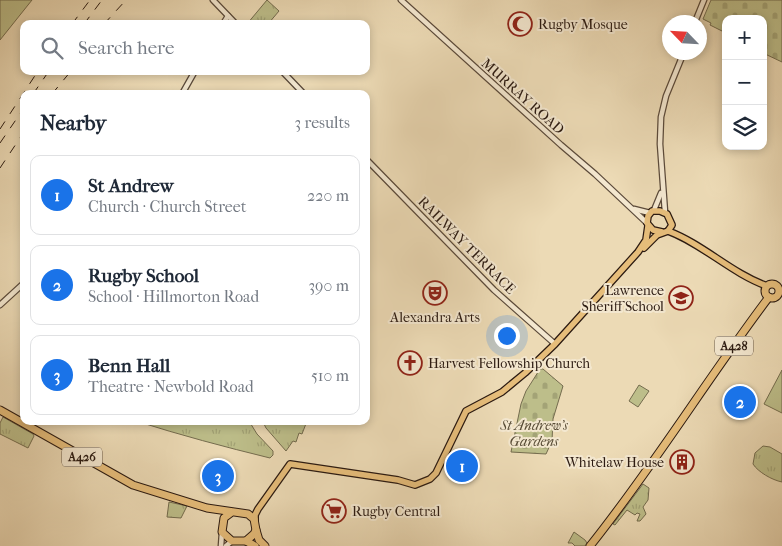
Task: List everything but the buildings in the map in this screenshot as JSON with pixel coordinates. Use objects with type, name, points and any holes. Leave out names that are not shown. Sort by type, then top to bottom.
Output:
[{"type":"highway","points":[[773,284],[780,285],[777,295],[769,296],[765,292],[767,286],[773,284]]},
{"type":"highway","name":"A428","points":[[591,544],[610,523],[769,296]]},
{"type":"highway","name":"A426","points":[[0,410],[20,421]]},
{"type":"highway","name":"A426","points":[[27,425],[133,485],[207,508],[242,512]]},
{"type":"highway","points":[[207,508],[218,517],[222,528],[232,541],[246,541],[255,546]]},
{"type":"highway","points":[[222,528],[224,518],[232,512]]},
{"type":"highway","points":[[242,512],[254,519],[259,540],[265,546]]},
{"type":"highway","points":[[246,541],[254,534],[256,527]]},
{"type":"main road","points":[[256,527],[255,516],[260,506],[290,464],[409,482],[422,483],[430,479],[436,473],[466,410],[502,392],[555,344],[638,252],[646,240],[648,216],[652,211],[664,212],[670,218],[672,225],[683,236],[752,280],[767,286]]},
{"type":"main road","points":[[648,225],[653,230],[683,236]]},
{"type":"main road","points":[[638,252],[672,225]]},
{"type":"main road","points":[[242,512],[253,510],[260,506]]},
{"type":"street","points":[[213,0],[232,20]]},
{"type":"street","name":"MURRAY ROAD","points":[[401,0],[631,207],[648,225]]},
{"type":"street","points":[[698,15],[704,0]]},
{"type":"street","points":[[226,20],[228,16]]},
{"type":"street","points":[[664,212],[660,144],[661,117],[666,96],[681,60]]},
{"type":"street","points":[[184,90],[193,75]]},
{"type":"street","points":[[286,75],[300,90]]},
{"type":"street","name":"RAILWAY TERRACE","points":[[370,163],[487,283],[555,344]]},
{"type":"street","points":[[652,211],[662,190]]},
{"type":"street","name":"MURRAY ROAD","points":[[631,207],[639,211],[652,211]]},
{"type":"street","points":[[0,305],[20,287]]},
{"type":"street","points":[[222,528],[222,546]]},
{"type":"street","points":[[226,546],[232,541]]},
{"type":"green space","points":[[0,0],[32,0],[0,40]]},
{"type":"green space","points":[[267,0],[279,11],[271,20],[250,20]]},
{"type":"green space","points":[[711,0],[782,0],[782,62],[767,55],[767,15],[722,15],[722,31],[710,25],[711,23],[707,21],[707,15],[705,15]]},
{"type":"green space","name":"St Andrew's Gardens","points":[[540,369],[543,369],[563,386],[553,419],[552,441],[546,454],[511,452],[521,404],[526,391]]},
{"type":"green space","points":[[782,370],[782,413],[764,404]]},
{"type":"green space","points":[[639,385],[649,391],[638,407],[629,401]]},
{"type":"green space","points":[[3,417],[33,434],[34,436],[28,448],[0,434],[0,423]]},
{"type":"green space","points":[[149,425],[251,425],[273,451],[273,455],[270,458]]},
{"type":"green space","points":[[264,425],[305,425],[302,434],[299,433],[296,442],[293,441],[286,451]]},
{"type":"green space","points":[[763,446],[770,447],[782,454],[782,482],[766,475],[753,464],[755,453]]},
{"type":"green space","points":[[643,484],[649,488],[648,500],[643,507],[646,514],[640,521],[637,521],[640,514],[637,513],[635,515],[627,510],[615,525],[613,524]]},
{"type":"green space","points":[[169,502],[187,506],[181,518],[167,517]]},
{"type":"green space","points":[[574,532],[585,540],[587,543],[585,546],[575,546],[572,543],[568,543]]},
{"type":"railway","points":[[75,20],[90,0]]},
{"type":"railway","points":[[87,20],[102,0]]},
{"type":"railway","points":[[108,20],[126,0]]},
{"type":"railway","points":[[26,90],[35,75]]},
{"type":"railway","points":[[36,90],[46,75]]},
{"type":"railway","points":[[55,90],[68,75]]},
{"type":"railway","points":[[0,129],[20,98]]},
{"type":"railway","points":[[0,143],[20,114]]},
{"type":"railway","points":[[0,168],[20,138]]},
{"type":"place","name":"Rugby Mosque","points":[[520,24]]},
{"type":"place","name":"Alexandra Arts","points":[[435,293]]},
{"type":"place","name":"Lawrence Sheriff School","points":[[681,298]]},
{"type":"place","name":"Harvest Fellowship Church","points":[[410,363]]},
{"type":"place","name":"Rugby School","points":[[740,402]]},
{"type":"place","name":"Whitelaw House","points":[[682,462]]},
{"type":"place","name":"St Andrew","points":[[462,466]]},
{"type":"place","name":"Benn Hall","points":[[218,476]]},
{"type":"place","name":"Rugby Central","points":[[334,511]]}]
